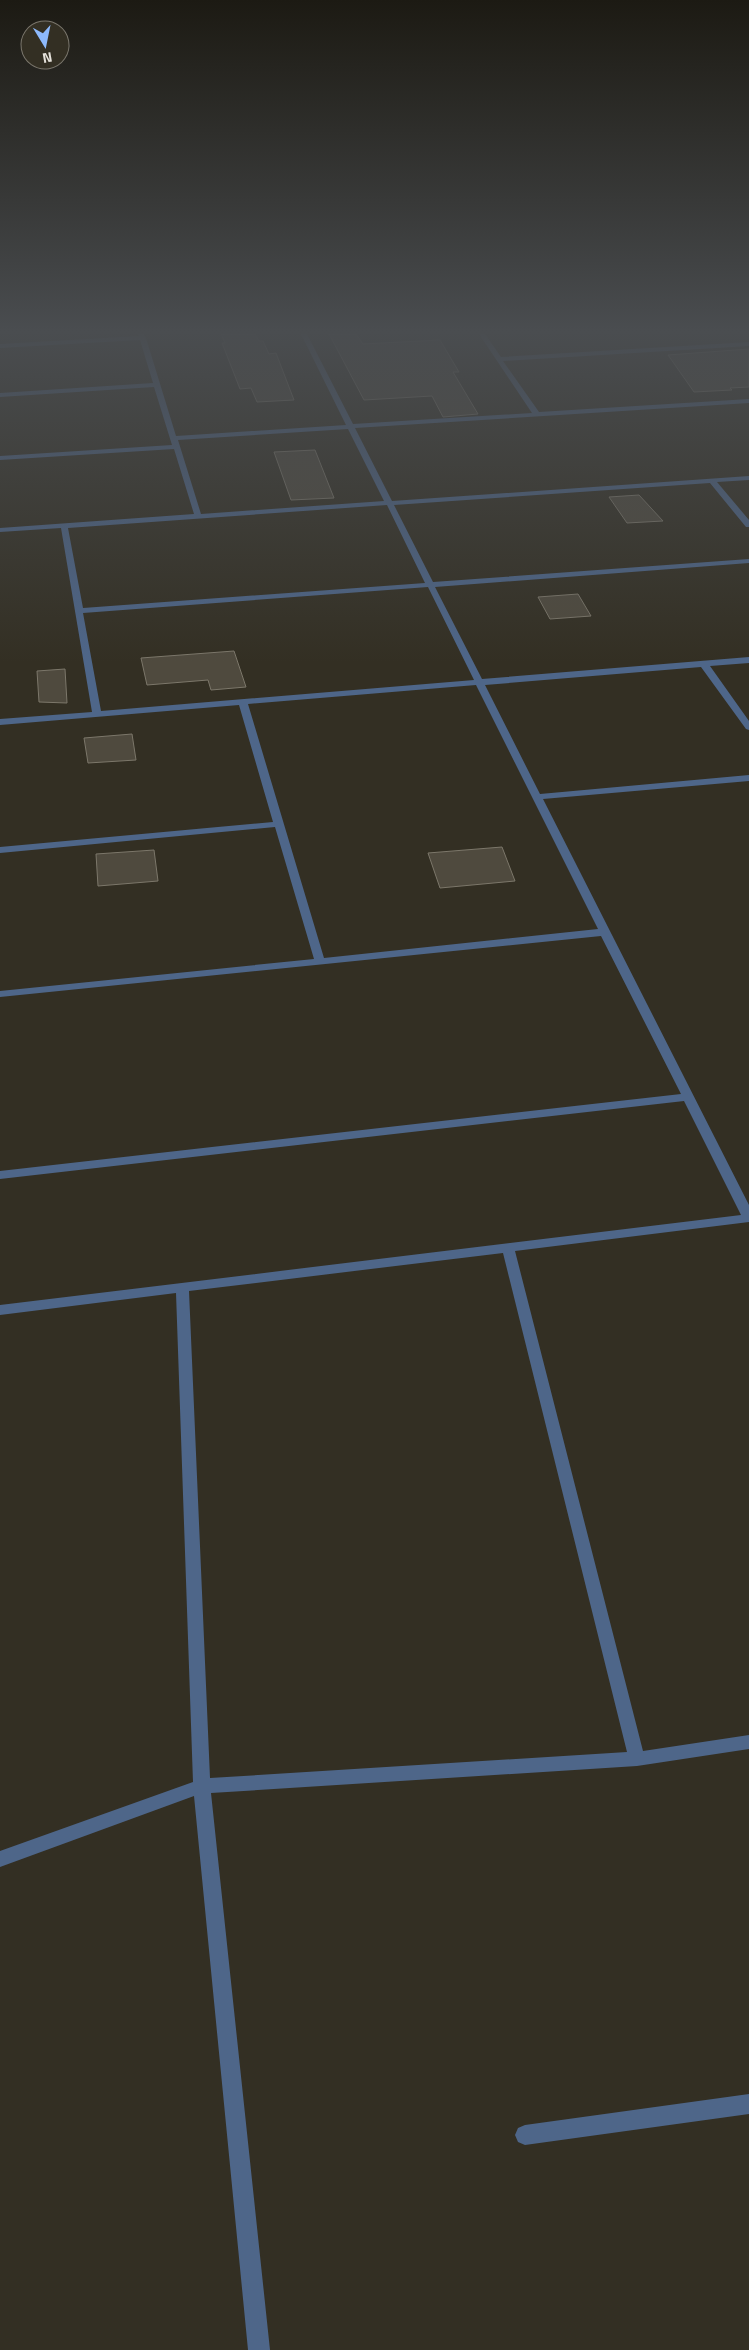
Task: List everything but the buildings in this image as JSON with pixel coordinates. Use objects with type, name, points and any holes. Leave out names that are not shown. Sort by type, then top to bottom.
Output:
[{"type":"street","points":[[176,444],[198,516]]},
{"type":"street","points":[[0,1310],[749,1218],[359,444]]},
{"type":"street","points":[[0,458],[177,447]]},
{"type":"street","points":[[0,530],[749,478]]},
{"type":"street","points":[[712,481],[749,525]]},
{"type":"street","points":[[64,526],[97,714]]},
{"type":"street","points":[[78,611],[749,561]]},
{"type":"street","points":[[0,722],[749,660]]},
{"type":"street","points":[[704,664],[749,727]]},
{"type":"street","points":[[243,702],[320,962]]},
{"type":"street","points":[[538,798],[749,778]]},
{"type":"street","points":[[0,850],[279,824]]},
{"type":"street","points":[[0,994],[606,932]]},
{"type":"street","points":[[0,1175],[688,1097]]},
{"type":"street","points":[[508,1248],[637,1759]]},
{"type":"street","points":[[182,1287],[202,1786],[259,2350]]},
{"type":"street","points":[[0,1858],[202,1786],[637,1759],[749,1742]]},
{"type":"street","points":[[525,2135],[749,2104]]}]
